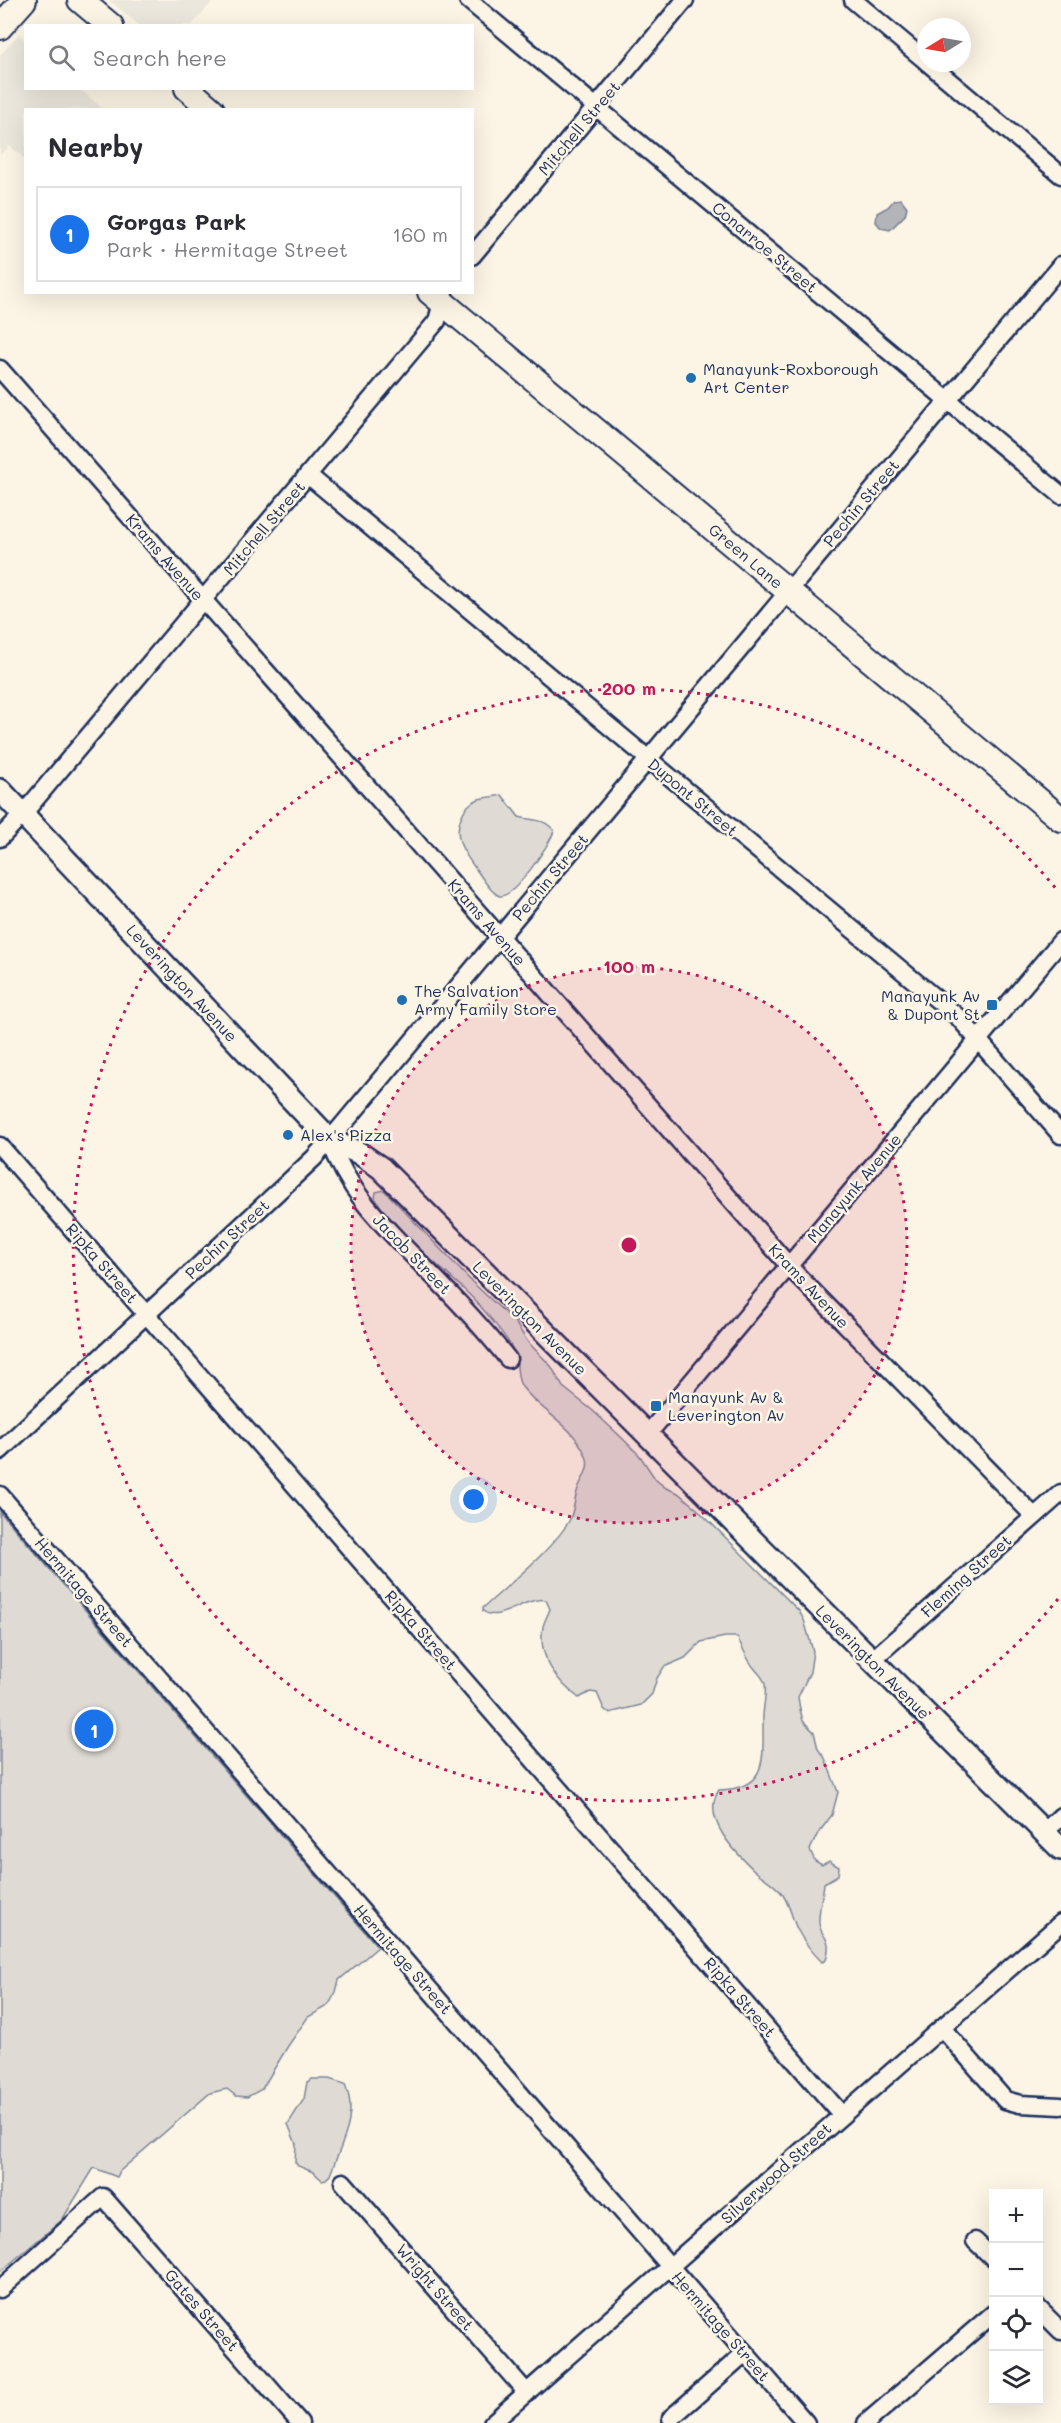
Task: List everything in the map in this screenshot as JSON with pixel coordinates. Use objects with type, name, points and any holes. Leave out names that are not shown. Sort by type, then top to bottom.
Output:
[{"type":"main road","points":[[80,0],[109,24]]},
{"type":"main road","points":[[0,27],[16,3]]},
{"type":"main road","points":[[189,90],[210,108]]},
{"type":"main road","name":"Green Lane","points":[[439,296],[1061,819]]},
{"type":"street","name":"Conarroe Street","points":[[468,0],[1061,495]]},
{"type":"street","name":"Mitchell Street","points":[[474,254],[685,0]]},
{"type":"street","points":[[853,0],[917,54]]},
{"type":"street","points":[[939,72],[1061,175]]},
{"type":"street","name":"Pechin Street","points":[[0,1451],[314,1158],[1061,265]]},
{"type":"street","name":"Mitchell Street","points":[[0,838],[24,814],[437,321],[439,296]]},
{"type":"street","name":"Krams Avenue","points":[[0,369],[789,1266],[1034,1516]]},
{"type":"street","name":"Dupont Street","points":[[308,475],[959,1018],[1061,1135]]},
{"type":"street","name":"Leverington Avenue","points":[[0,790],[330,1140],[359,1153],[381,1168],[1061,1849]]},
{"type":"street","name":"Manayunk Avenue","points":[[647,1436],[1061,941]]},
{"type":"street","name":"Jacob Street","points":[[330,1140],[337,1161],[349,1183],[366,1206],[484,1330],[508,1359]]},
{"type":"street","name":"Ripka Street","points":[[0,1146],[842,2115]]},
{"type":"street","name":"Fleming Street","points":[[872,1660],[1061,1493]]},
{"type":"street","name":"Hermitage Street","points":[[0,1495],[806,2423]]},
{"type":"street","points":[[1044,1832],[1061,1816]]},
{"type":"street","name":"Silverwood Street","points":[[492,2423],[1061,1923]]},
{"type":"street","points":[[942,2028],[1005,2100],[1020,2104],[1061,2106]]},
{"type":"street","name":"Wright Street","points":[[343,2182],[526,2393]]},
{"type":"street","name":"Gates Street","points":[[0,2289],[104,2197],[300,2423]]},
{"type":"street","points":[[975,2241],[989,2255]]},
{"type":"street","points":[[1043,2313],[1061,2331]]},
{"type":"street","points":[[866,2423],[989,2316]]},
{"type":"street","points":[[671,2418],[745,2353]]},
{"type":"shaded area","points":[[109,0],[214,0],[193,24],[138,24]]},
{"type":"shaded area","points":[[19,34],[24,39],[24,90],[81,90],[102,108],[24,108],[24,158],[10,146],[0,155],[0,55]]},
{"type":"shaded area","points":[[901,199],[907,207],[905,215],[890,230],[881,228],[876,222],[877,213],[888,207],[894,200]]},
{"type":"shaded area","points":[[502,795],[519,817],[543,822],[554,831],[539,858],[522,880],[514,889],[500,896],[488,886],[469,859],[461,845],[458,832],[461,818],[468,806],[482,798]]},
{"type":"shaded area","points":[[384,1190],[472,1282],[515,1322],[527,1341],[551,1366],[563,1387],[592,1410],[640,1456],[656,1480],[666,1488],[678,1493],[697,1509],[799,1611],[813,1651],[810,1672],[798,1697],[800,1709],[803,1721],[814,1732],[818,1749],[825,1758],[838,1792],[832,1815],[817,1835],[810,1850],[815,1861],[822,1865],[829,1861],[839,1867],[838,1875],[824,1883],[820,1908],[820,1928],[828,1946],[826,1960],[822,1962],[802,1938],[780,1891],[739,1855],[717,1823],[714,1801],[719,1790],[747,1784],[754,1778],[762,1760],[765,1684],[737,1637],[701,1642],[685,1658],[664,1667],[657,1678],[652,1694],[641,1705],[609,1713],[604,1709],[597,1693],[590,1692],[579,1698],[563,1684],[550,1667],[542,1638],[550,1609],[546,1600],[530,1602],[497,1614],[483,1611],[483,1608],[562,1532],[571,1517],[577,1490],[587,1468],[587,1460],[573,1435],[522,1387],[518,1379],[514,1352],[491,1319],[463,1288],[416,1246],[387,1215],[375,1198],[376,1192]]},
{"type":"shaded area","points":[[0,1512],[378,1947],[339,1980],[336,1992],[328,2006],[308,2017],[262,2089],[247,2097],[236,2096],[227,2089],[210,2093],[120,2171],[117,2177],[94,2168],[62,2220],[0,2272]]},
{"type":"shaded area","points":[[312,2079],[329,2079],[345,2084],[349,2096],[347,2130],[330,2175],[322,2180],[295,2162],[296,2144],[288,2124],[304,2099],[307,2082]]},
{"type":"place","name":"Manayunk-Roxborough Art Center","points":[[691,378]]},
{"type":"place","name":"The Salvation Army Family Store","points":[[402,1000]]},
{"type":"place","name":"Manayunk Av & Dupont St","points":[[992,1005]]},
{"type":"place","name":"Alex's Pizza","points":[[288,1135]]},
{"type":"place","name":"Manayunk Av & Leverington Av","points":[[656,1406]]},
{"type":"place","name":"Gorgas Park","points":[[94,1729]]}]
